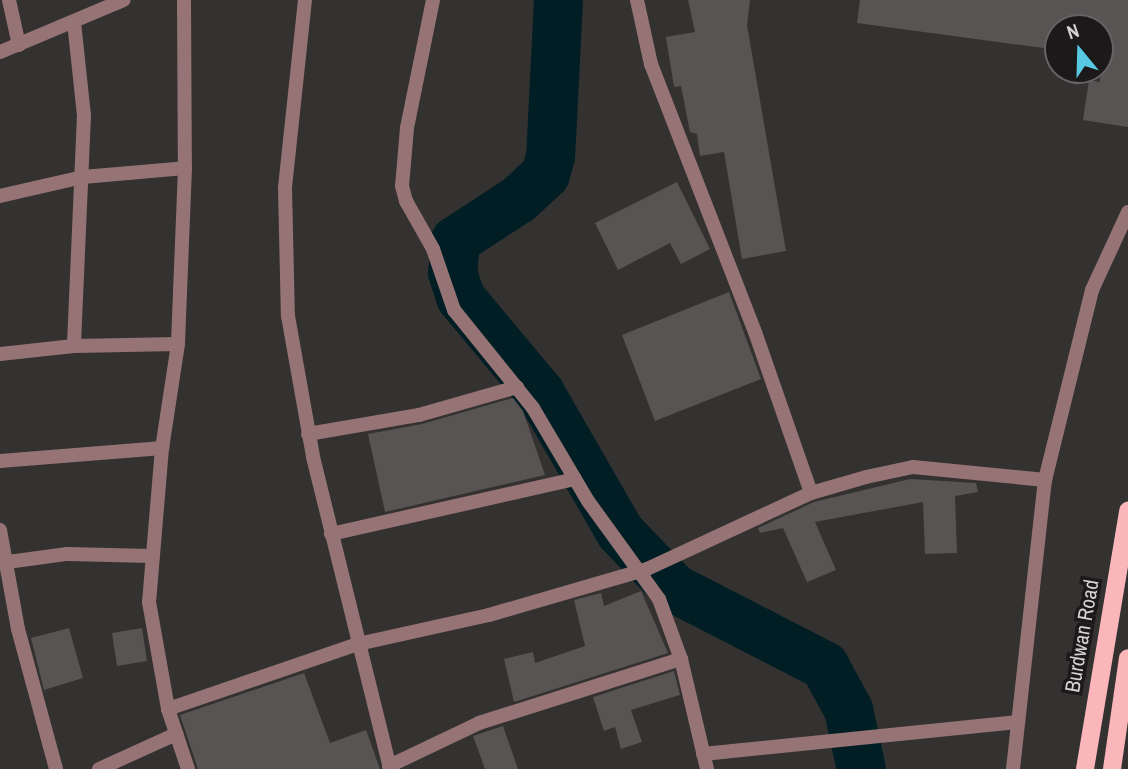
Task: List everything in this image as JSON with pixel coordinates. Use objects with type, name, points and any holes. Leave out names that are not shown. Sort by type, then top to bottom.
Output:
[{"type":"main road","name":"Burdwan Road","points":[[1085,769],[1128,511]]},
{"type":"main road","points":[[1112,769],[1128,658]]},
{"type":"street","points":[[9,0],[19,45]]},
{"type":"street","points":[[0,52],[74,22],[108,3],[124,0]]},
{"type":"street","points":[[184,0],[185,168],[178,344],[162,448],[149,602],[168,709],[188,769]]},
{"type":"street","points":[[304,0],[285,188],[284,277],[294,370],[331,534],[389,767],[479,723],[681,659]]},
{"type":"street","points":[[433,0],[407,128],[402,186],[433,249],[454,310],[517,387],[575,479],[643,570],[659,599],[681,659],[705,762],[1018,722]]},
{"type":"street","points":[[637,0],[651,64],[755,332],[811,493]]},
{"type":"street","points":[[74,22],[84,115],[74,346]]},
{"type":"street","points":[[0,196],[83,177],[185,168]]},
{"type":"street","points":[[1013,769],[1045,480],[1092,290],[1128,212]]},
{"type":"street","points":[[0,354],[74,346],[178,344]]},
{"type":"street","points":[[308,434],[419,415],[517,387]]},
{"type":"street","points":[[0,461],[162,448]]},
{"type":"street","points":[[168,709],[358,644],[489,615],[643,570],[811,493],[913,467],[1045,480]]},
{"type":"street","points":[[331,534],[575,479]]},
{"type":"street","points":[[0,530],[2,562],[56,769]]},
{"type":"street","points":[[2,562],[67,554],[152,556]]},
{"type":"street","points":[[99,769],[176,734]]},
{"type":"building","points":[[688,0],[750,0],[747,25],[786,251],[742,259],[724,152],[700,156],[697,134],[690,132],[681,86],[674,87],[666,37],[695,32]]},
{"type":"building","points":[[860,0],[1128,0],[1128,127],[1083,120],[1088,84],[1114,84],[1114,14],[1044,14],[1044,48],[857,23]]},
{"type":"building","points":[[677,182],[710,249],[681,264],[670,243],[618,270],[595,223]]},
{"type":"building","points":[[729,292],[761,379],[655,421],[622,335]]},
{"type":"building","points":[[513,398],[523,411],[545,475],[385,512],[368,434],[422,424]]},
{"type":"building","points":[[910,479],[976,483],[978,492],[955,496],[957,553],[925,554],[923,502],[815,522],[836,570],[807,582],[783,528],[760,533],[758,528],[814,502]]},
{"type":"building","points":[[641,591],[668,653],[514,702],[504,659],[533,652],[535,663],[585,646],[574,600],[601,593],[604,606]]},
{"type":"building","points":[[69,628],[83,678],[44,690],[31,638]]},
{"type":"building","points":[[142,628],[147,661],[117,666],[112,633]]},
{"type":"building","points":[[674,671],[680,695],[631,710],[642,742],[621,749],[615,727],[604,731],[593,697]]},
{"type":"building","points":[[304,673],[330,743],[366,730],[380,769],[198,769],[180,715]]},
{"type":"building","points":[[503,726],[518,769],[485,769],[473,736]]},
{"type":"waterway","points":[[558,0],[550,156],[545,174],[518,199],[455,240],[452,272],[460,297],[540,393],[620,532],[674,588],[824,665],[848,709],[861,769]]}]
